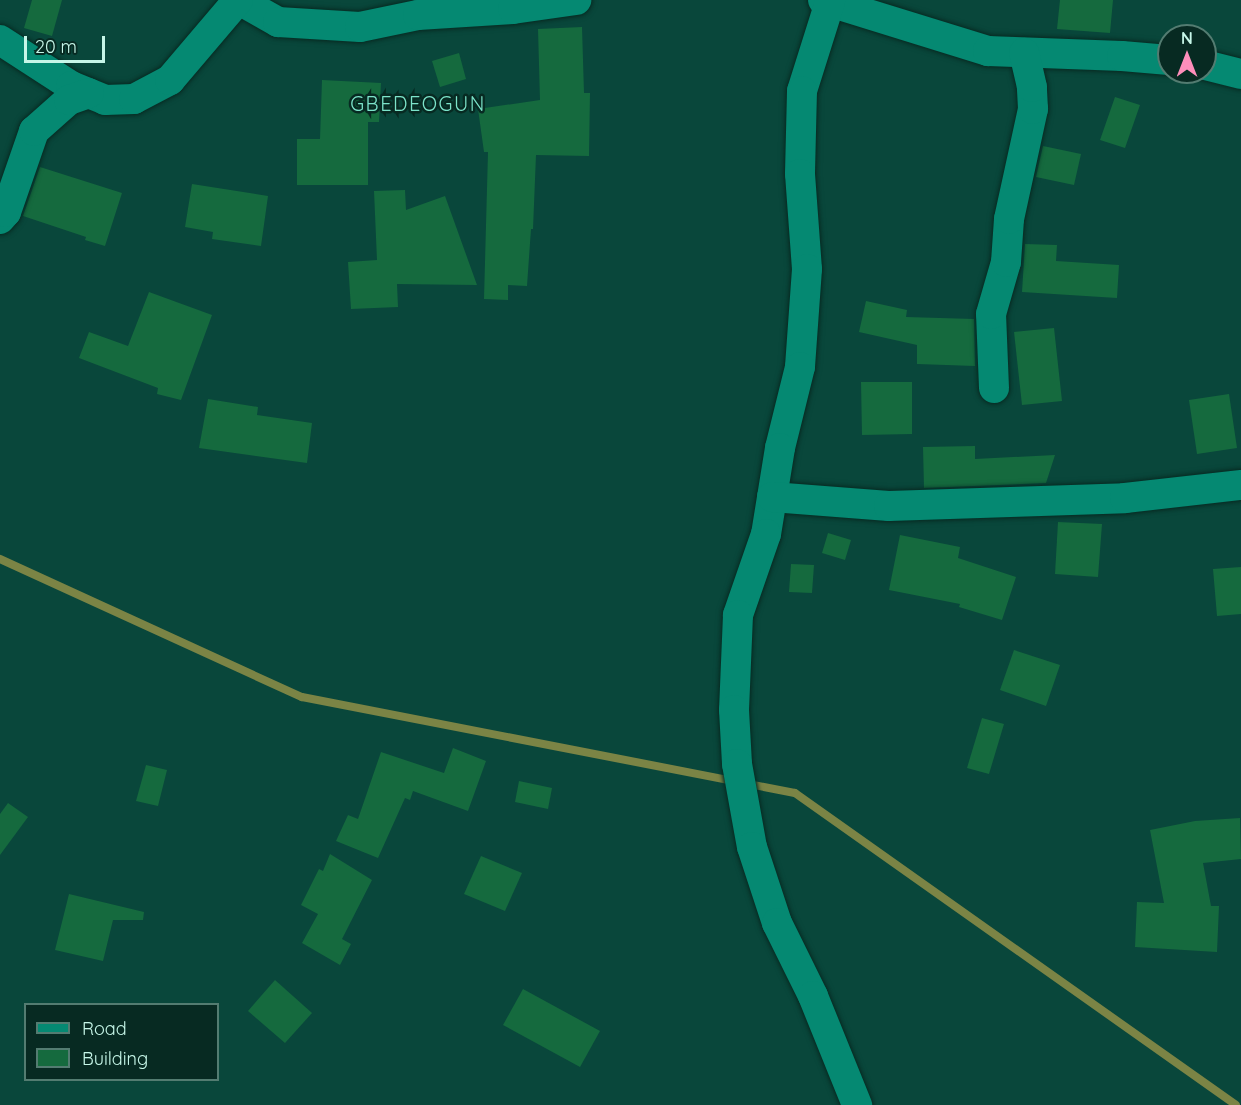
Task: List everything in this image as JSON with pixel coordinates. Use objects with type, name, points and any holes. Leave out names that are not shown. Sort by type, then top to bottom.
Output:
[{"type":"street","points":[[0,40],[71,86],[105,100],[134,99],[170,80],[238,0],[278,22],[360,27],[418,15],[513,9],[576,0]]},
{"type":"street","points":[[857,1105],[813,996],[777,923],[752,848],[737,764],[734,710],[738,615],[766,534],[780,448],[801,367],[807,269],[801,174],[802,91],[827,1],[988,51],[1157,59]]},
{"type":"street","points":[[994,388],[991,314],[1006,262],[1009,219],[1033,109],[1032,87],[1024,53]]},
{"type":"street","points":[[1217,68],[1241,74]]},
{"type":"street","points":[[0,219],[6,212],[34,131],[69,100],[89,93]]},
{"type":"street","points":[[772,497],[889,506],[1125,498],[1241,485]]},
{"type":"building","points":[[32,0],[62,0],[52,36],[24,28]]},
{"type":"building","points":[[1060,0],[1113,0],[1110,33],[1057,29]]},
{"type":"building","points":[[582,27],[584,93],[590,93],[589,156],[536,155],[533,229],[531,229],[527,286],[508,285],[508,300],[484,299],[488,152],[484,152],[478,109],[540,100],[538,29]]},
{"type":"building","points":[[459,53],[466,79],[440,87],[432,61]]},
{"type":"building","points":[[322,80],[381,83],[379,122],[368,122],[368,185],[297,185],[297,139],[320,139]]},
{"type":"building","points":[[1115,97],[1140,105],[1125,148],[1100,140]]},
{"type":"building","points":[[1043,146],[1081,154],[1074,185],[1036,177]]},
{"type":"building","points":[[40,167],[122,193],[105,246],[85,240],[86,237],[23,216]]},
{"type":"building","points":[[192,184],[268,196],[261,246],[212,239],[213,232],[185,227]]},
{"type":"building","points":[[405,190],[406,210],[445,196],[477,285],[397,284],[398,307],[351,309],[348,262],[377,260],[374,191]]},
{"type":"building","points":[[1025,244],[1057,245],[1056,261],[1119,265],[1117,298],[1022,292]]},
{"type":"building","points":[[149,292],[212,315],[181,400],[157,394],[158,388],[79,358],[89,332],[128,346]]},
{"type":"building","points":[[866,301],[907,310],[906,317],[974,319],[975,366],[917,364],[917,345],[859,332]]},
{"type":"building","points":[[1054,328],[1062,401],[1022,405],[1014,332]]},
{"type":"building","points":[[861,382],[912,382],[912,434],[862,435]]},
{"type":"building","points":[[1229,394],[1237,448],[1197,454],[1189,400]]},
{"type":"building","points":[[208,399],[258,407],[257,415],[312,423],[307,463],[199,448]]},
{"type":"building","points":[[975,446],[975,459],[1055,455],[1046,483],[924,488],[923,447]]},
{"type":"building","points":[[1058,522],[1102,524],[1098,577],[1055,574]]},
{"type":"building","points":[[828,533],[851,540],[845,560],[822,553]]},
{"type":"building","points":[[900,535],[960,547],[958,558],[1016,577],[1002,620],[959,607],[960,604],[889,590]]},
{"type":"building","points":[[791,564],[814,565],[812,593],[789,592]]},
{"type":"building","points":[[1241,567],[1241,614],[1217,616],[1213,569]]},
{"type":"building","points":[[1014,650],[1060,665],[1046,706],[1000,690]]},
{"type":"building","points":[[982,718],[1004,724],[989,774],[967,768]]},
{"type":"building","points":[[453,748],[486,761],[468,811],[413,791],[410,800],[405,798],[378,858],[336,841],[348,815],[358,819],[381,752],[444,773]]},
{"type":"building","points":[[146,765],[167,770],[158,806],[136,801]]},
{"type":"building","points":[[519,781],[552,788],[548,809],[515,802]]},
{"type":"building","points":[[8,803],[28,817],[0,855],[0,814]]},
{"type":"building","points":[[1240,818],[1241,859],[1203,863],[1211,906],[1219,906],[1217,952],[1135,947],[1137,902],[1164,903],[1150,830],[1195,821]]},
{"type":"building","points":[[330,854],[372,880],[342,939],[351,944],[340,965],[302,943],[318,914],[301,905],[319,869],[323,871]]},
{"type":"building","points":[[481,856],[522,873],[505,911],[464,894]]},
{"type":"building","points":[[69,894],[144,912],[143,920],[113,920],[103,961],[55,950]]},
{"type":"building","points":[[275,980],[312,1013],[285,1043],[248,1011]]},
{"type":"building","points":[[523,989],[600,1031],[580,1067],[503,1025]]},
{"type":"waterway","points":[[0,559],[302,697],[795,793],[1236,1105]]},
{"type":"district","name":"GBEDEOGUN","points":[[418,103]]}]
